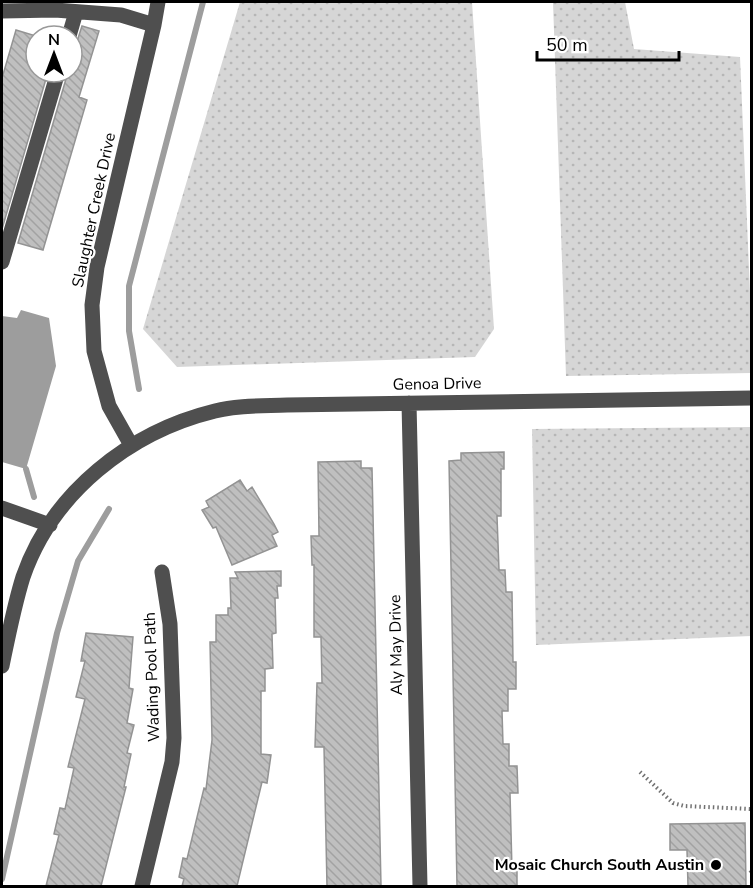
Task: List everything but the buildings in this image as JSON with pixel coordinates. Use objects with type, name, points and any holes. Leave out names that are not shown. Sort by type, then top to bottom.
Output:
[{"type":"street","name":"Slaughter Creek Drive","points":[[131,445],[109,406],[94,351],[92,305],[98,267],[158,2]]},
{"type":"street","points":[[2,11],[121,15],[154,25]]},
{"type":"street","points":[[72,24],[76,12]]},
{"type":"street","points":[[2,262],[54,84]]},
{"type":"street","name":"Genoa Drive","points":[[131,445],[161,429],[216,410],[276,405],[752,398]]},
{"type":"street","name":"Aly May Drive","points":[[410,402],[420,886]]},
{"type":"street","points":[[2,666],[23,577],[36,547],[64,504],[102,466],[131,445]]},
{"type":"street","points":[[2,508],[50,525]]},
{"type":"street","name":"Wading Pool Path","points":[[142,886],[172,762],[174,738],[170,624],[162,572]]},
{"type":"path","points":[[640,772],[673,803],[684,806],[751,809],[752,811]]},
{"type":"shaded area","points":[[240,2],[472,2],[494,329],[475,357],[177,367],[143,329]]},
{"type":"shaded area","points":[[553,2],[625,2],[634,49],[740,57],[751,316],[751,373],[566,376]]},
{"type":"shaded area","points":[[21,310],[49,318],[56,366],[26,469],[2,462],[2,316],[17,318]]},
{"type":"shaded area","points":[[751,427],[751,636],[536,645],[532,429]]},
{"type":"waterway","points":[[139,389],[129,331],[129,286],[203,2]]},
{"type":"waterway","points":[[26,469],[34,497]]},
{"type":"waterway","points":[[2,879],[57,633],[78,561],[109,509]]},
{"type":"place","name":"Mosaic Church South Austin","points":[[716,865]]}]
